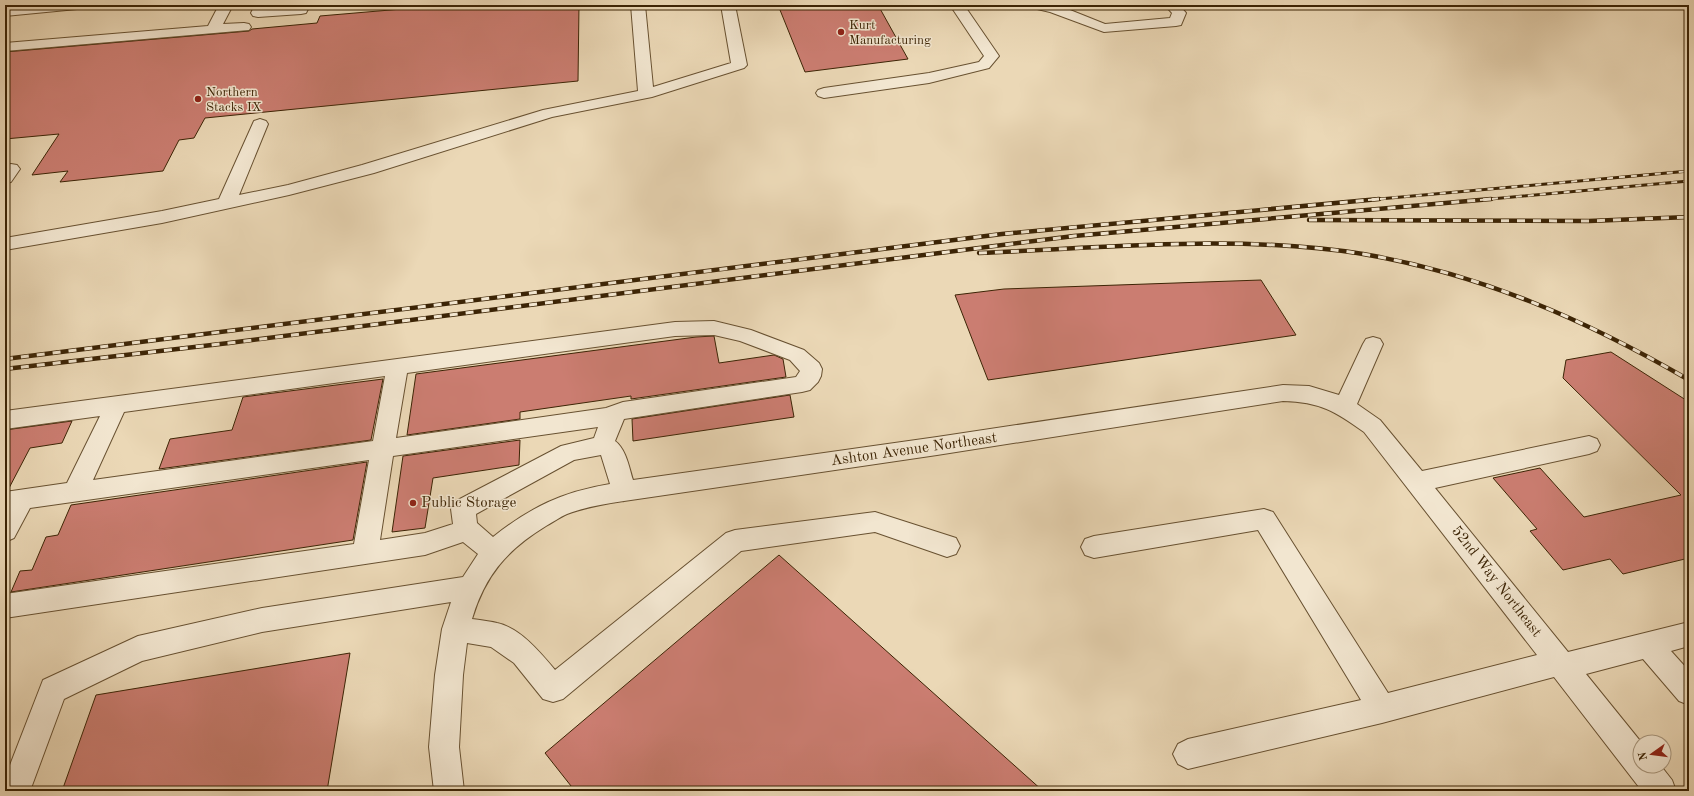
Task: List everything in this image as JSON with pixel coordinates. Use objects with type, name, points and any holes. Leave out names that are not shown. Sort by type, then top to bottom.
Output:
[{"type":"street","points":[[5,12],[77,5]]},
{"type":"street","points":[[213,29],[226,5]]},
{"type":"street","points":[[262,5],[258,13],[301,10],[303,5]]},
{"type":"street","points":[[638,5],[646,94]]},
{"type":"street","points":[[5,244],[226,204],[289,190],[368,168],[549,113],[646,94],[739,65],[728,5]]},
{"type":"street","points":[[824,93],[929,78],[984,65],[992,56],[957,5]]},
{"type":"street","points":[[1038,5],[1055,9],[1104,28],[1176,22],[1178,13],[1172,5]]},
{"type":"street","points":[[5,47],[244,27]]},
{"type":"street","points":[[226,204],[260,124]]},
{"type":"street","points":[[5,420],[675,330],[714,328],[744,335],[797,355],[811,369],[810,376],[802,384],[622,410],[614,413],[602,446]]},
{"type":"street","points":[[1345,407],[1373,344]]},
{"type":"street","points":[[365,553],[397,367]]},
{"type":"street","name":"Ashton Avenue Northeast","points":[[449,791],[444,747],[455,629],[467,592],[494,551],[522,528],[560,506],[601,495],[624,491],[943,446],[1284,393],[1304,393],[1321,396],[1345,407]]},
{"type":"street","points":[[75,492],[116,405]]},
{"type":"street","name":"52nd Way Northeast","points":[[1345,407],[1372,426],[1632,754]]},
{"type":"street","points":[[5,531],[14,500],[613,416]]},
{"type":"street","points":[[1417,482],[1589,445]]},
{"type":"street","points":[[494,551],[473,537],[463,521],[463,509],[569,452],[602,446],[607,447],[612,451],[624,491]]},
{"type":"street","points":[[1094,547],[1264,519],[1382,709]]},
{"type":"street","points":[[455,629],[497,635],[524,654],[554,689],[735,541],[875,522],[947,546]]},
{"type":"street","points":[[5,606],[425,544],[468,530]]},
{"type":"street","points":[[15,791],[53,690],[138,649],[262,620],[470,587]]},
{"type":"street","points":[[1188,754],[1382,709],[1689,634]]},
{"type":"street","points":[[1648,645],[1689,691]]},
{"type":"street","name":"52nd Way Northeast","points":[[1648,774],[1661,791]]},
{"type":"building","name":"Northern Stacks IX","points":[[449,5],[579,5],[578,81],[205,118],[194,138],[179,140],[163,171],[60,182],[68,171],[32,175],[59,134],[5,139],[5,52],[249,31],[252,29],[317,23],[320,16]]},
{"type":"building","name":"Kurt Manufacturing","points":[[778,5],[878,5],[908,59],[805,72]]},
{"type":"building","points":[[1261,280],[1296,335],[988,380],[955,295],[1004,289]]},
{"type":"building","points":[[714,336],[719,363],[774,355],[783,359],[786,377],[631,399],[631,396],[520,412],[520,419],[407,435],[416,374],[696,337]]},
{"type":"building","points":[[1611,352],[1689,402],[1689,558],[1623,574],[1610,559],[1563,570],[1530,531],[1537,529],[1493,478],[1540,468],[1584,517],[1681,495],[1563,378],[1566,360]]},
{"type":"building","points":[[383,379],[371,440],[159,469],[170,439],[232,430],[243,397]]},
{"type":"building","points":[[790,395],[794,417],[633,441],[632,419]]},
{"type":"building","points":[[72,421],[62,443],[30,448],[8,490],[5,490],[5,430]]},
{"type":"building","name":"Public Storage","points":[[520,440],[519,465],[433,478],[425,528],[392,532],[403,456]]},
{"type":"building","points":[[367,462],[353,540],[11,592],[20,571],[32,570],[46,537],[58,535],[71,505]]},
{"type":"building","points":[[779,555],[1043,791],[575,791],[545,753]]},
{"type":"building","points":[[350,653],[327,791],[62,791],[96,695]]},
{"type":"railway","points":[[1377,199],[1689,171]]},
{"type":"railway","points":[[1491,199],[1689,181]]},
{"type":"railway","points":[[5,359],[1002,234],[1377,199]]},
{"type":"railway","points":[[1368,200],[1377,199]]},
{"type":"railway","points":[[5,369],[229,343],[1074,236],[1491,199]]},
{"type":"railway","points":[[1480,200],[1491,199]]},
{"type":"railway","points":[[1309,220],[1589,221],[1689,217]]},
{"type":"railway","points":[[979,253],[1171,244],[1220,244],[1316,248],[1363,254],[1407,263],[1449,274],[1532,302],[1611,338],[1689,380]]},
{"type":"place","name":"Kurt Manufacturing","points":[[841,32]]},
{"type":"place","name":"Northern Stacks IX","points":[[198,99]]},
{"type":"place","name":"Public Storage","points":[[413,503]]}]
